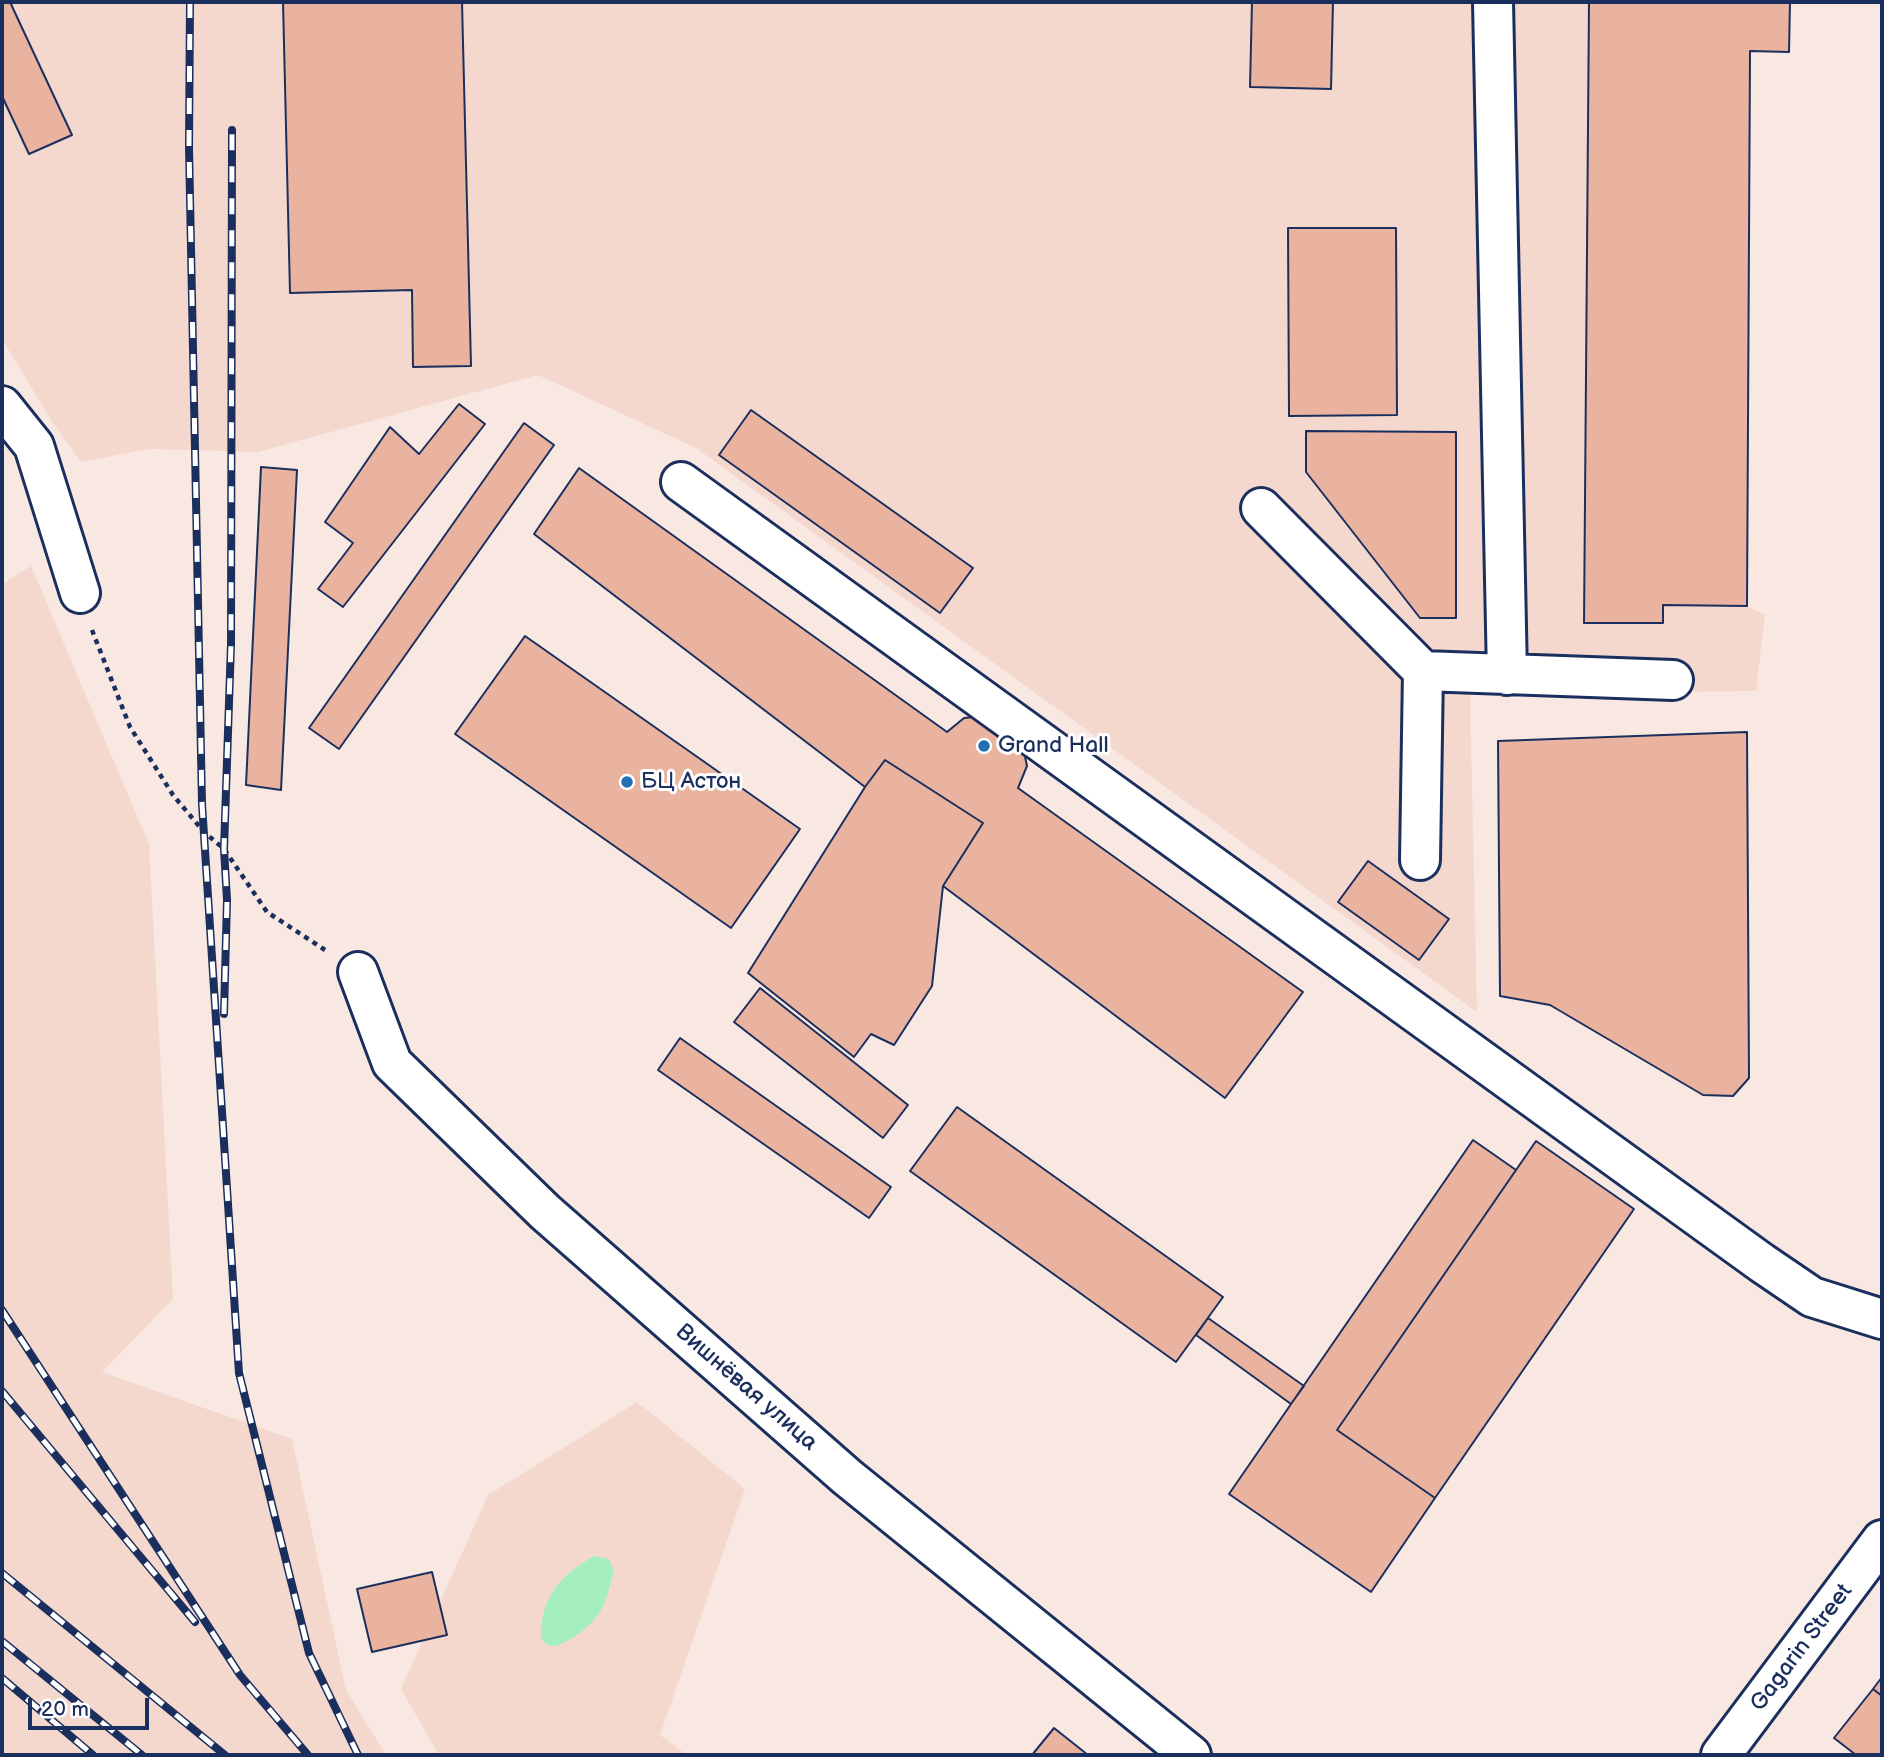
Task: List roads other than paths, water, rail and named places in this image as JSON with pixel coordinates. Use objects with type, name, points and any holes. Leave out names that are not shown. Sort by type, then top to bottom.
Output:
[{"type":"street","points":[[1493,2],[1507,674]]},
{"type":"street","points":[[2,406],[34,446],[79,593]]},
{"type":"street","points":[[681,482],[1762,1263],[1812,1297],[1882,1319]]},
{"type":"street","points":[[1261,508],[1423,671],[1673,680]]},
{"type":"street","points":[[1419,860],[1423,671]]},
{"type":"street","name":"Вишнёвая улица","points":[[358,972],[393,1063],[545,1212],[847,1477],[1191,1755]]},
{"type":"street","name":"Gagarin Street","points":[[1721,1755],[1882,1540]]},
{"type":"railway","points":[[190,2],[189,147],[202,804],[239,1373],[309,1653],[358,1755]]},
{"type":"railway","points":[[224,1014],[227,900],[224,849],[231,644],[232,130]]},
{"type":"railway","points":[[2,1310],[240,1675],[308,1755]]},
{"type":"railway","points":[[2,1391],[195,1622]]},
{"type":"railway","points":[[2,1573],[225,1755]]},
{"type":"railway","points":[[2,1641],[142,1755]]},
{"type":"railway","points":[[2,1678],[93,1755]]},
{"type":"place","name":"Grand Hall","points":[[984,746]]},
{"type":"place","name":"БЦ Астон","points":[[627,782]]}]
